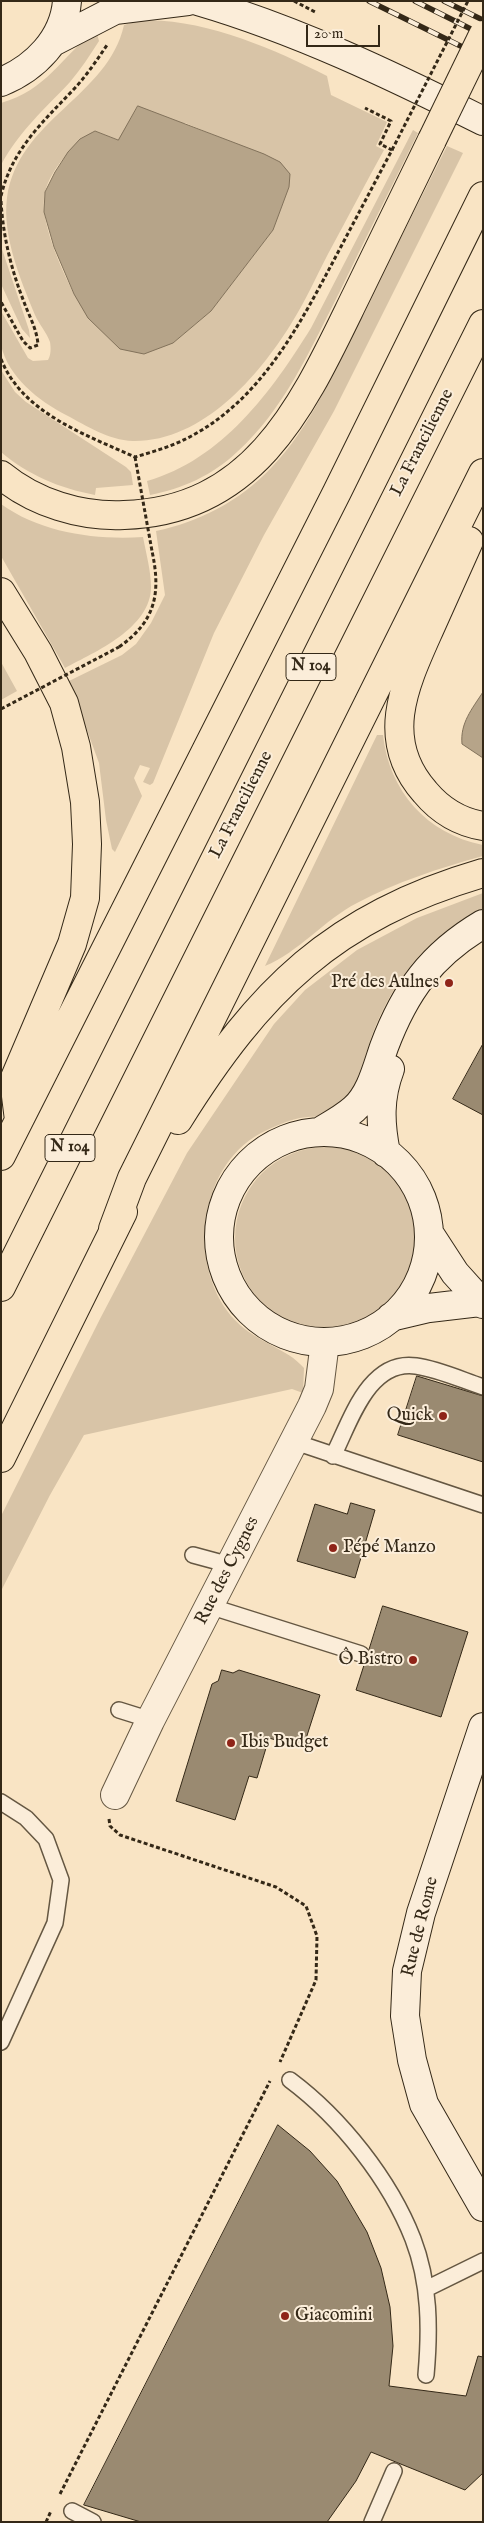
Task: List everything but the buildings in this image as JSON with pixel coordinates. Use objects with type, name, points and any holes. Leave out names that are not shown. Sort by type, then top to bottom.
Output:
[{"type":"highway","points":[[1,475],[10,482],[54,505],[84,513],[108,516],[168,510],[195,501],[244,471],[272,445],[302,401],[327,355],[483,35]]},
{"type":"highway","points":[[1,1156],[338,492],[483,196]]},
{"type":"highway","name":"La Francilienne","points":[[1,1287],[483,324]]},
{"type":"highway","points":[[113,1229],[132,1178],[483,473]]},
{"type":"highway","points":[[483,510],[409,676],[401,703],[399,730],[405,761],[422,788],[449,814],[483,826]]},
{"type":"highway","points":[[1,592],[38,652],[64,702],[76,747],[83,793],[87,844],[85,898],[72,944],[14,1080],[19,1120]]},
{"type":"highway","points":[[1,1458],[113,1229],[158,1151],[216,1063],[252,1016],[284,981],[321,949],[371,917],[420,895],[483,873]]},
{"type":"street","points":[[1,82],[19,74],[33,64],[53,42],[64,18],[67,1]]},
{"type":"street","points":[[53,42],[116,10],[188,1]]},
{"type":"street","points":[[198,1],[248,16],[297,35],[409,84],[483,121]]},
{"type":"street","points":[[319,1132],[355,1108],[367,1092],[400,1007],[423,974],[458,939],[483,924]]},
{"type":"street","points":[[386,1153],[380,1126],[385,1080],[402,1034],[423,994],[446,968],[483,939]]},
{"type":"street","points":[[319,1132],[354,1137],[386,1153],[399,1164],[417,1189],[423,1202],[429,1233],[424,1268],[418,1284],[409,1298],[391,1317],[374,1329],[354,1337],[325,1342],[285,1335],[251,1313],[227,1280],[218,1240],[225,1200],[234,1182],[247,1166],[262,1152],[280,1142],[299,1135],[319,1132]]},
{"type":"street","points":[[429,1233],[455,1273],[481,1303]]},
{"type":"street","points":[[391,1317],[429,1308],[481,1303]]},
{"type":"street","name":"Rue des Cygnes","points":[[115,1795],[150,1720],[294,1442],[319,1389],[325,1342]]},
{"type":"street","name":"Rue de Rome","points":[[483,1727],[421,1913],[407,1971],[405,2016],[412,2060],[424,2104],[483,2207]]},
{"type":"lane","points":[[333,1456],[365,1392],[379,1377],[390,1370],[402,1366],[417,1366],[483,1387]]},
{"type":"lane","points":[[294,1442],[483,1505]]},
{"type":"lane","points":[[193,1555],[230,1566]]},
{"type":"lane","points":[[209,1606],[361,1654]]},
{"type":"lane","points":[[119,1710],[150,1720]]},
{"type":"lane","points":[[1,1802],[26,1818],[46,1838],[61,1880],[55,1923],[1,2042]]},
{"type":"lane","points":[[290,2080],[312,2097],[341,2126],[370,2163],[393,2199],[413,2240],[426,2289],[430,2334],[426,2375]]},
{"type":"lane","points":[[426,2289],[483,2262]]},
{"type":"lane","points":[[372,2522],[394,2471]]},
{"type":"lane","points":[[72,2511],[93,2522]]},
{"type":"path","points":[[1,359],[25,396],[47,413],[73,429],[135,457],[167,448],[196,434],[219,418],[240,401],[270,366],[306,313],[468,1]]},
{"type":"path","points":[[1,196],[11,165],[23,144],[80,82],[108,44],[115,26],[116,10]]},
{"type":"path","points":[[365,108],[391,121],[380,144],[392,150]]},
{"type":"path","points":[[1,200],[6,247],[24,302],[35,328],[38,345],[30,348],[23,341],[1,302]]},
{"type":"path","points":[[1,710],[119,647],[136,635],[154,606],[158,585],[135,457]]},
{"type":"path","points":[[115,1795],[108,1814],[110,1826],[120,1835],[276,1887],[306,1906],[317,1936],[316,1980],[279,2064]]},
{"type":"path","points":[[60,2495],[271,2080]]},
{"type":"path","points":[[46,2522],[55,2504]]},
{"type":"shaded area","points":[[137,21],[161,21],[210,29],[235,36],[283,55],[327,76],[331,95],[387,122],[376,146],[384,150],[296,316],[262,365],[226,403],[205,418],[182,431],[158,438],[133,441],[115,438],[98,432],[45,403],[18,378],[10,367],[1,345],[1,311],[28,358],[33,361],[48,360],[49,358],[50,342],[35,315],[24,288],[10,243],[6,213],[7,198],[15,171],[28,148],[101,71],[115,50],[124,25]],"holes":[[[185,123],[280,162],[273,230],[211,311],[173,343],[74,294],[52,244],[45,216],[44,203],[45,192],[52,174],[64,157],[87,136],[95,131],[118,140]]]},
{"type":"shaded area","points":[[96,30],[99,41],[85,62],[70,82],[24,131],[1,165],[1,103],[17,97],[42,81]]},
{"type":"shaded area","points":[[138,106],[264,154],[280,162],[290,174],[289,187],[273,230],[211,311],[173,343],[144,354],[120,349],[88,318],[74,294],[54,247],[44,212],[45,192],[68,152],[80,139],[95,131],[118,140]]},
{"type":"shaded area","points":[[413,130],[418,133],[318,335],[283,398],[254,435],[218,468],[185,485],[150,495],[147,481],[174,471],[199,457],[222,440],[262,399],[279,376],[311,328]]},
{"type":"shaded area","points":[[447,146],[463,153],[334,411],[264,535],[214,633],[153,783],[150,785],[143,782],[150,768],[140,765],[134,778],[142,796],[115,852],[112,849],[106,820],[99,763],[69,681],[122,655],[136,644],[151,623],[165,595],[156,531],[203,516],[232,500],[259,480],[298,435],[330,380]]},
{"type":"shaded area","points":[[1,246],[30,338],[22,329],[1,284]]},
{"type":"shaded area","points":[[1,370],[15,392],[26,402],[126,467],[131,472],[133,485],[96,488],[95,495],[69,489],[33,474],[1,452]]},
{"type":"shaded area","points":[[1,504],[33,522],[51,528],[88,536],[143,537],[151,587],[149,602],[142,615],[119,637],[65,668],[1,556]]},
{"type":"shaded area","points":[[1,662],[17,691],[1,700]]},
{"type":"shaded area","points":[[483,692],[483,758],[462,744],[462,736],[468,716]]},
{"type":"shaded area","points":[[377,735],[383,735],[393,774],[414,807],[428,820],[445,831],[483,845],[483,856],[418,876],[372,895],[333,918],[289,953],[265,966]]},
{"type":"shaded area","points":[[483,893],[483,915],[450,931],[433,942],[412,964],[394,989],[374,1030],[358,1080],[350,1097],[327,1115],[295,1119],[261,1133],[239,1149],[223,1170],[212,1195],[206,1221],[205,1249],[210,1275],[220,1300],[244,1329],[289,1355],[304,1368],[303,1393],[292,1389],[84,1435],[50,1495],[1,1591],[1,1516],[101,1317],[187,1153],[274,1024],[305,990],[357,950],[417,918]]},
{"type":"shaded area","points":[[317,1147],[335,1147],[361,1154],[377,1162],[391,1173],[402,1187],[410,1203],[417,1229],[417,1247],[410,1273],[402,1289],[391,1303],[377,1314],[361,1322],[335,1329],[317,1329],[291,1322],[275,1314],[255,1296],[239,1264],[235,1247],[235,1229],[242,1203],[250,1187],[268,1167],[300,1151]]},
{"type":"railway","points":[[369,1],[483,57]]},
{"type":"railway","points":[[415,1],[483,35]]},
{"type":"railway","points":[[444,1],[483,20]]},
{"type":"place","name":"Pré des Aulnes","points":[[449,983]]},
{"type":"place","name":"Quick","points":[[443,1416]]},
{"type":"place","name":"Pépé Manzo","points":[[333,1548]]},
{"type":"place","name":"Ô Bistro","points":[[413,1660]]},
{"type":"place","name":"Ibis Budget","points":[[231,1743]]},
{"type":"place","name":"Giacomini","points":[[285,2316]]}]
